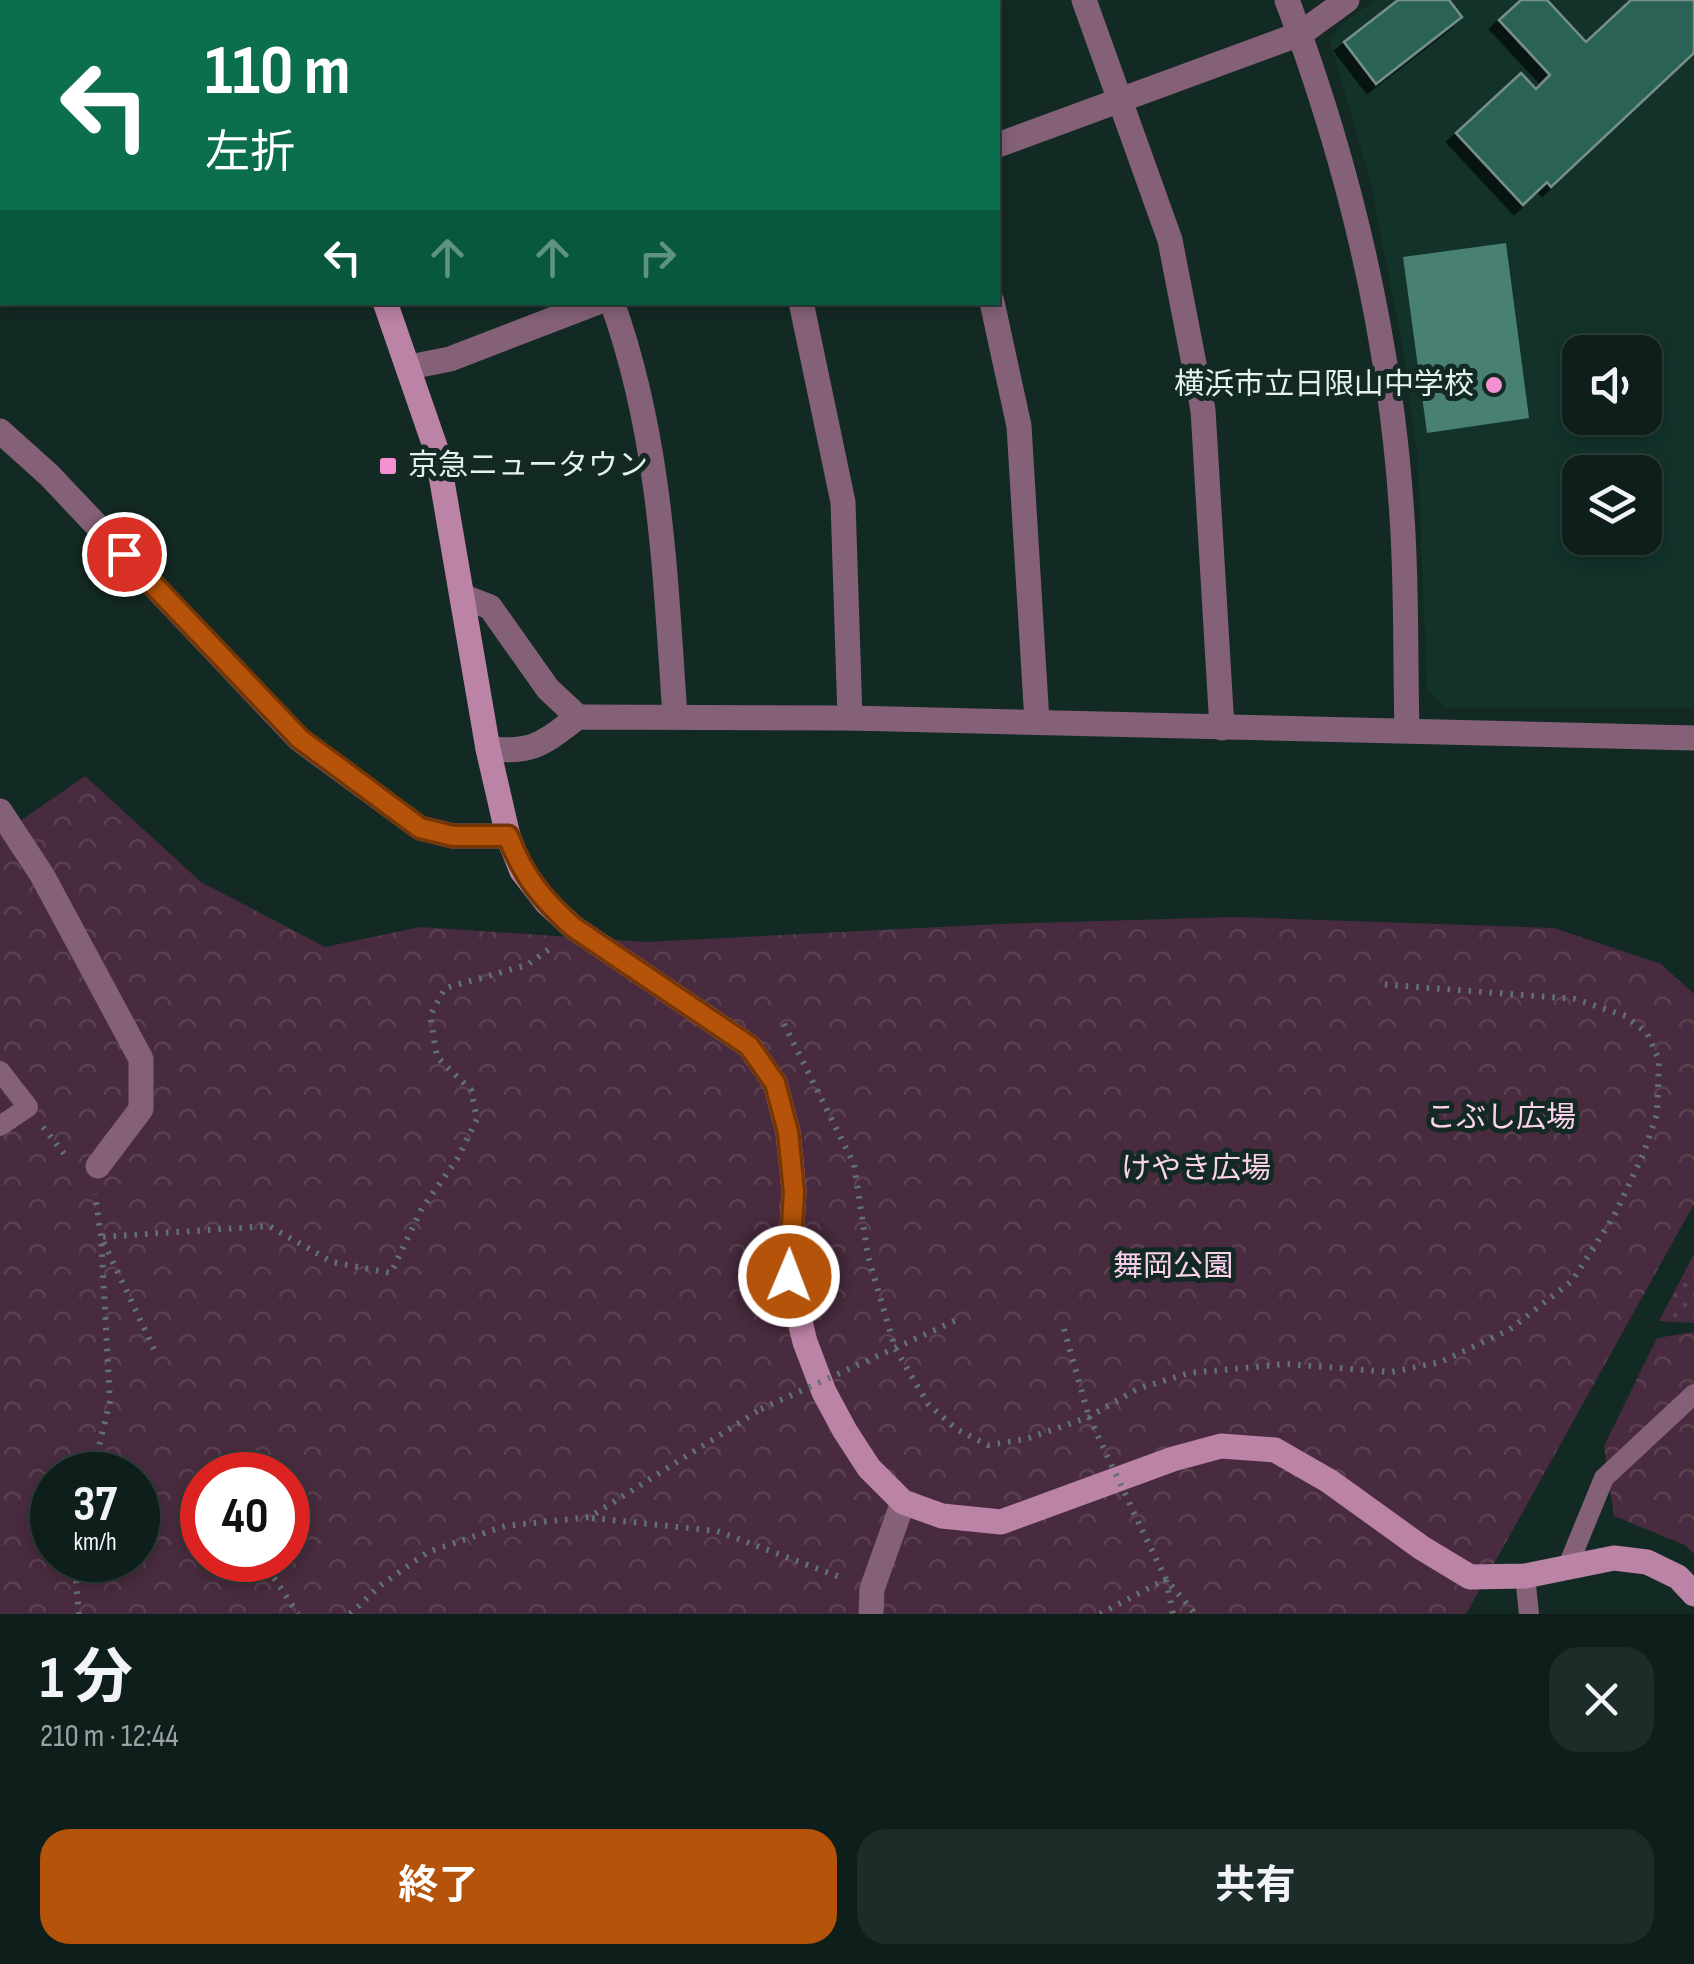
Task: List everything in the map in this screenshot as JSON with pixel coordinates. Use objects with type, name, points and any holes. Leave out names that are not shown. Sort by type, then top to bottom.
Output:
[{"type":"street","points":[[1084,0],[1170,240],[1203,410],[1222,728]]},
{"type":"street","points":[[1287,0],[1327,118],[1359,237],[1386,374],[1402,516],[1407,729]]},
{"type":"street","points":[[1000,145],[1300,34],[1348,0]]},
{"type":"street","points":[[387,305],[437,452],[488,749],[508,836],[522,871],[547,904],[573,927],[749,1046],[775,1083],[788,1132],[794,1192],[789,1276],[805,1342],[824,1392],[845,1431],[869,1468],[903,1502],[942,1516],[1001,1522],[1173,1459],[1221,1446],[1275,1450],[1329,1481],[1422,1548],[1470,1577],[1525,1576],[1614,1558],[1648,1562],[1678,1577],[1694,1594]]},
{"type":"street","points":[[410,367],[450,359],[590,305]]},
{"type":"street","points":[[613,305],[636,370],[661,508],[675,716]]},
{"type":"street","points":[[802,305],[843,502],[850,718]]},
{"type":"street","points":[[993,305],[1019,426],[1037,722]]},
{"type":"street","points":[[0,431],[50,475],[300,739],[420,828],[453,836],[508,836]]},
{"type":"street","points":[[464,598],[490,606],[548,689],[578,717]]},
{"type":"street","points":[[488,749],[520,752],[545,742],[578,717],[675,716],[1694,738]]},
{"type":"street","points":[[0,811],[42,875],[140,1059],[141,1108],[85,1171]]},
{"type":"street","points":[[872,1601],[903,1502]]},
{"type":"lane","points":[[0,1071],[28,1107],[0,1126]]},
{"type":"lane","points":[[1567,1568],[1604,1478],[1694,1394]]},
{"type":"lane","points":[[1525,1576],[1530,1614]]},
{"type":"path","points":[[101,1237],[269,1226],[332,1262],[391,1273],[421,1210],[457,1159],[477,1118],[470,1090],[436,1057],[430,1016],[445,988],[527,965],[573,927]]},
{"type":"path","points":[[784,1024],[854,1164],[868,1256],[895,1348],[928,1404],[956,1429],[988,1444],[1026,1438],[1090,1417],[1137,1389],[1189,1373],[1286,1364],[1392,1372],[1441,1362],[1509,1330],[1572,1281],[1614,1216],[1644,1156],[1658,1114],[1659,1060],[1647,1033],[1626,1016],[1575,1000],[1378,984]]},
{"type":"path","points":[[28,1107],[85,1171],[96,1195],[110,1400],[98,1452]]},
{"type":"path","points":[[101,1237],[154,1349]]},
{"type":"path","points":[[590,1518],[761,1409],[959,1319]]},
{"type":"path","points":[[1064,1329],[1090,1417],[1166,1579],[1195,1614]]},
{"type":"path","points":[[350,1614],[381,1585],[428,1552],[506,1526],[590,1518],[717,1531],[872,1601]]},
{"type":"path","points":[[1100,1614],[1166,1579]]},
{"type":"path","points":[[1166,1579],[1173,1614]]},
{"type":"path","points":[[76,1582],[79,1614]]},
{"type":"path","points":[[277,1582],[298,1614]]},
{"type":"shaded area","name":"横浜市立日限山中学校","points":[[1375,0],[1694,0],[1694,708],[1444,708],[1427,688],[1418,461],[1403,349],[1371,184],[1330,41],[1338,27]]},
{"type":"shaded area","points":[[1506,243],[1529,418],[1427,433],[1403,257]]},
{"type":"green space","name":"舞岡公園","points":[[85,776],[201,882],[325,947],[420,927],[646,942],[999,924],[1235,917],[1554,928],[1661,964],[1694,994],[1694,1204],[1466,1614],[0,1614],[0,835]]},
{"type":"green space","points":[[1694,1254],[1694,1323],[1659,1321]]},
{"type":"green space","points":[[1694,1332],[1694,1554],[1685,1545],[1614,1516],[1604,1446],[1657,1338]]},
{"type":"building","points":[[1398,0],[1449,0],[1462,17],[1376,84],[1344,42]]},
{"type":"building","points":[[1521,0],[1547,0],[1586,42],[1631,0],[1694,0],[1694,53],[1551,187],[1547,182],[1523,205],[1456,133],[1521,73],[1536,89],[1550,75],[1499,20]]},
{"type":"place","name":"横浜市立日限山中学校","points":[[1494,385]]},
{"type":"place","name":"京急ニュータウン","points":[[388,466]]},
{"type":"route","points":[[124,554],[300,739],[420,828],[453,836],[508,836],[522,871],[547,904],[573,927],[749,1046],[775,1083],[788,1132],[794,1192],[789,1276]]},
{"type":"park label","name":"こぶし広場","points":[[1501,1118]]},
{"type":"park label","name":"けやき広場","points":[[1196,1169]]}]
